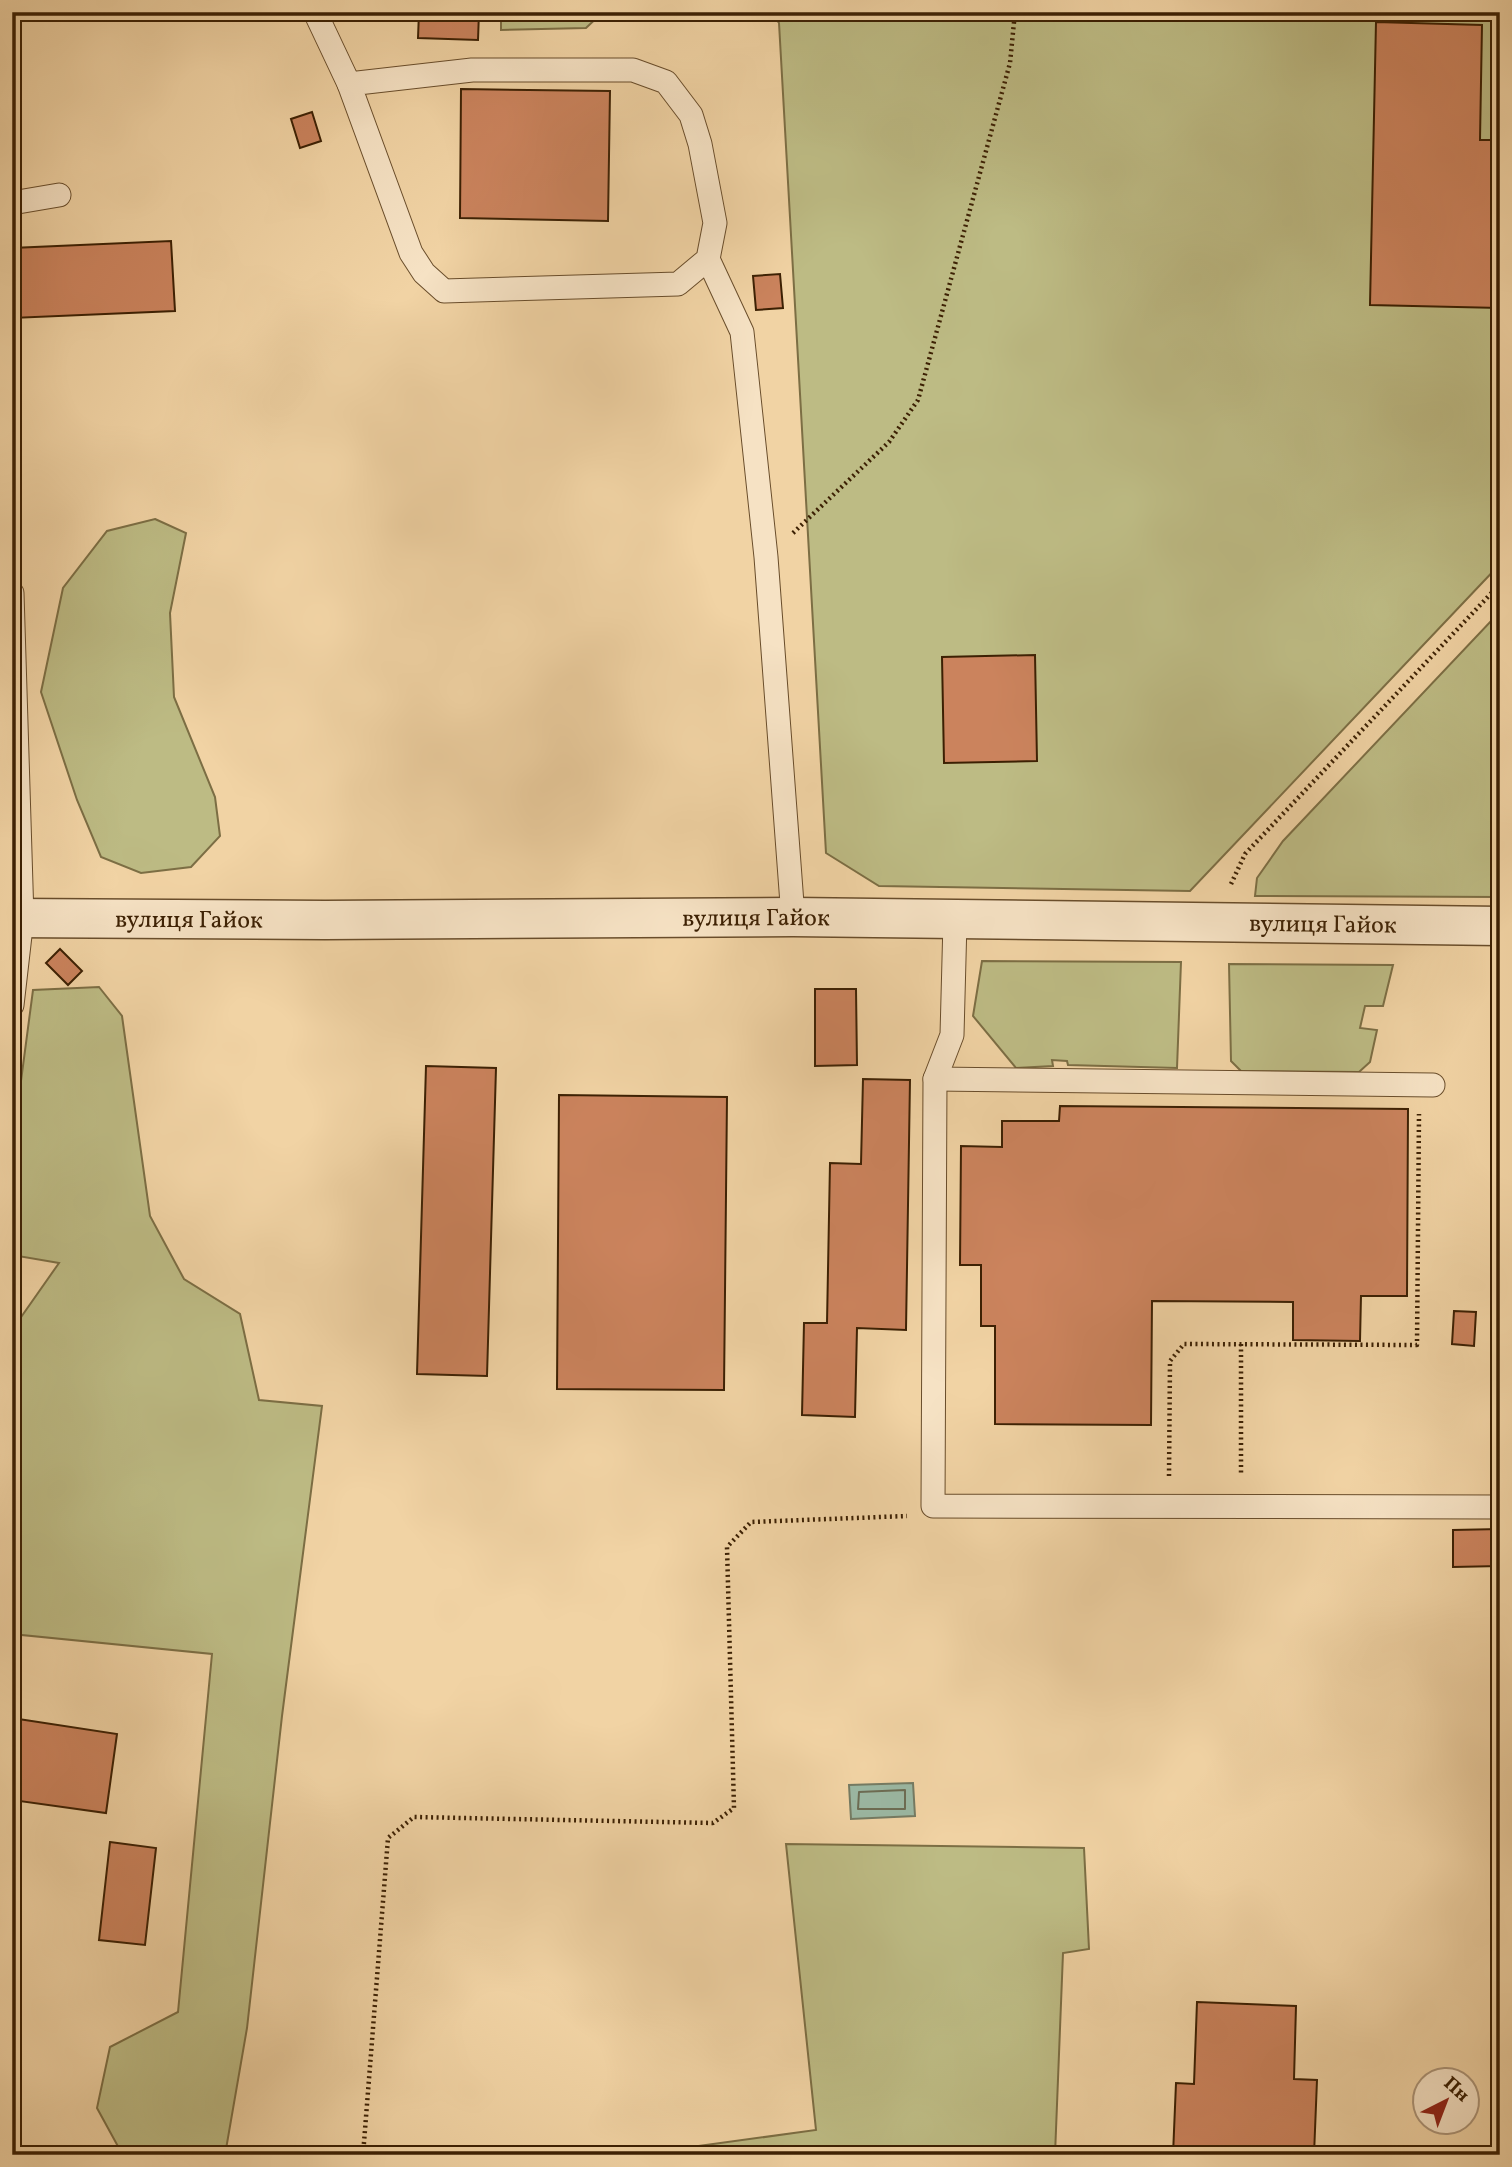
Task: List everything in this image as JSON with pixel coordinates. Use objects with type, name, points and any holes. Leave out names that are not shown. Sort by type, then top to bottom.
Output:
[{"type":"street","name":"вулиця Гайок","points":[[17,918],[325,920],[793,917],[1500,926]]},
{"type":"lane","points":[[315,12],[349,84],[411,253],[424,273],[444,291],[678,284],[708,259]]},
{"type":"lane","points":[[349,84],[472,70],[634,70],[666,82],[691,115],[700,144],[715,223],[708,259],[742,332],[766,557],[793,917]]},
{"type":"lane","points":[[12,203],[59,195]]},
{"type":"lane","points":[[12,593],[17,918],[12,1005]]},
{"type":"lane","points":[[955,921],[952,1035],[935,1079],[933,1506],[1500,1507]]},
{"type":"lane","points":[[935,1079],[1426,1085]]},
{"type":"path","points":[[766,557],[890,442],[918,400],[1010,64],[1015,12]]},
{"type":"path","points":[[1229,924],[1231,878],[1245,854],[1500,584]]},
{"type":"path","points":[[1169,1507],[1170,1361],[1184,1345],[1417,1345],[1426,1085]]},
{"type":"path","points":[[1241,1344],[1241,1506]]},
{"type":"path","points":[[363,2155],[388,1838],[414,1818],[713,1823],[734,1808],[727,1547],[751,1522],[911,1516],[933,1506]]},
{"type":"shaded area","points":[[501,12],[603,12],[586,28],[501,30]]},
{"type":"shaded area","points":[[771,12],[1500,12],[1500,564],[1190,891],[879,886],[826,853],[779,23]]},
{"type":"shaded area","points":[[155,519],[186,533],[170,613],[174,697],[215,797],[220,836],[191,867],[141,873],[101,857],[77,800],[41,692],[63,588],[107,531]]},
{"type":"shaded area","points":[[1492,620],[1500,620],[1500,897],[1255,896],[1257,878],[1283,841]]},
{"type":"shaded area","points":[[982,961],[1181,962],[1177,1068],[1068,1065],[1067,1061],[1052,1060],[1053,1066],[1016,1068],[973,1016]]},
{"type":"shaded area","points":[[1229,964],[1393,965],[1383,1006],[1365,1006],[1360,1028],[1377,1030],[1370,1062],[1359,1072],[1241,1071],[1231,1061]]},
{"type":"shaded area","points":[[99,987],[122,1016],[150,1216],[184,1279],[240,1314],[259,1400],[322,1406],[282,1716],[247,2028],[225,2155],[118,2155],[120,2150],[97,2108],[110,2047],[178,2012],[212,1654],[12,1634],[12,1330],[59,1263],[12,1255],[12,1149],[33,990]]},
{"type":"shaded area","points":[[786,1844],[1084,1848],[1089,1949],[1063,1953],[1055,2155],[633,2155],[816,2130]]},
{"type":"water","points":[[913,1783],[915,1816],[851,1819],[849,1785]]},
{"type":"building","points":[[419,12],[479,12],[478,40],[418,38]]},
{"type":"building","points":[[1376,22],[1482,25],[1480,140],[1500,140],[1500,308],[1370,305]]},
{"type":"building","points":[[461,89],[610,91],[608,221],[460,218]]},
{"type":"building","points":[[312,112],[321,141],[300,148],[291,119]]},
{"type":"building","points":[[171,241],[175,311],[12,318],[12,248]]},
{"type":"building","points":[[780,274],[783,308],[756,310],[753,276]]},
{"type":"building","points":[[1035,655],[1037,761],[944,763],[942,657]]},
{"type":"building","points":[[60,949],[82,971],[68,985],[46,963]]},
{"type":"building","points":[[815,989],[856,989],[857,1065],[815,1066]]},
{"type":"building","points":[[426,1066],[496,1068],[487,1376],[417,1374]]},
{"type":"building","points":[[863,1079],[910,1080],[906,1330],[857,1328],[855,1417],[802,1415],[804,1323],[827,1323],[830,1163],[861,1164]]},
{"type":"building","points":[[559,1095],[727,1097],[724,1390],[557,1389]]},
{"type":"building","points":[[1060,1106],[1408,1109],[1407,1296],[1361,1296],[1360,1341],[1293,1340],[1293,1302],[1152,1301],[1151,1425],[995,1424],[995,1326],[981,1326],[981,1265],[960,1265],[961,1146],[1002,1147],[1002,1121],[1059,1121]]},
{"type":"building","points":[[1454,1311],[1476,1312],[1474,1346],[1452,1344]]},
{"type":"building","points":[[1500,1529],[1500,1566],[1453,1567],[1453,1530]]},
{"type":"building","points":[[12,1718],[117,1734],[106,1813],[12,1800]]},
{"type":"building","points":[[110,1842],[156,1848],[145,1945],[99,1940]]},
{"type":"building","points":[[1197,2002],[1296,2006],[1294,2079],[1317,2080],[1314,2155],[1173,2155],[1176,2083],[1194,2084]]}]
